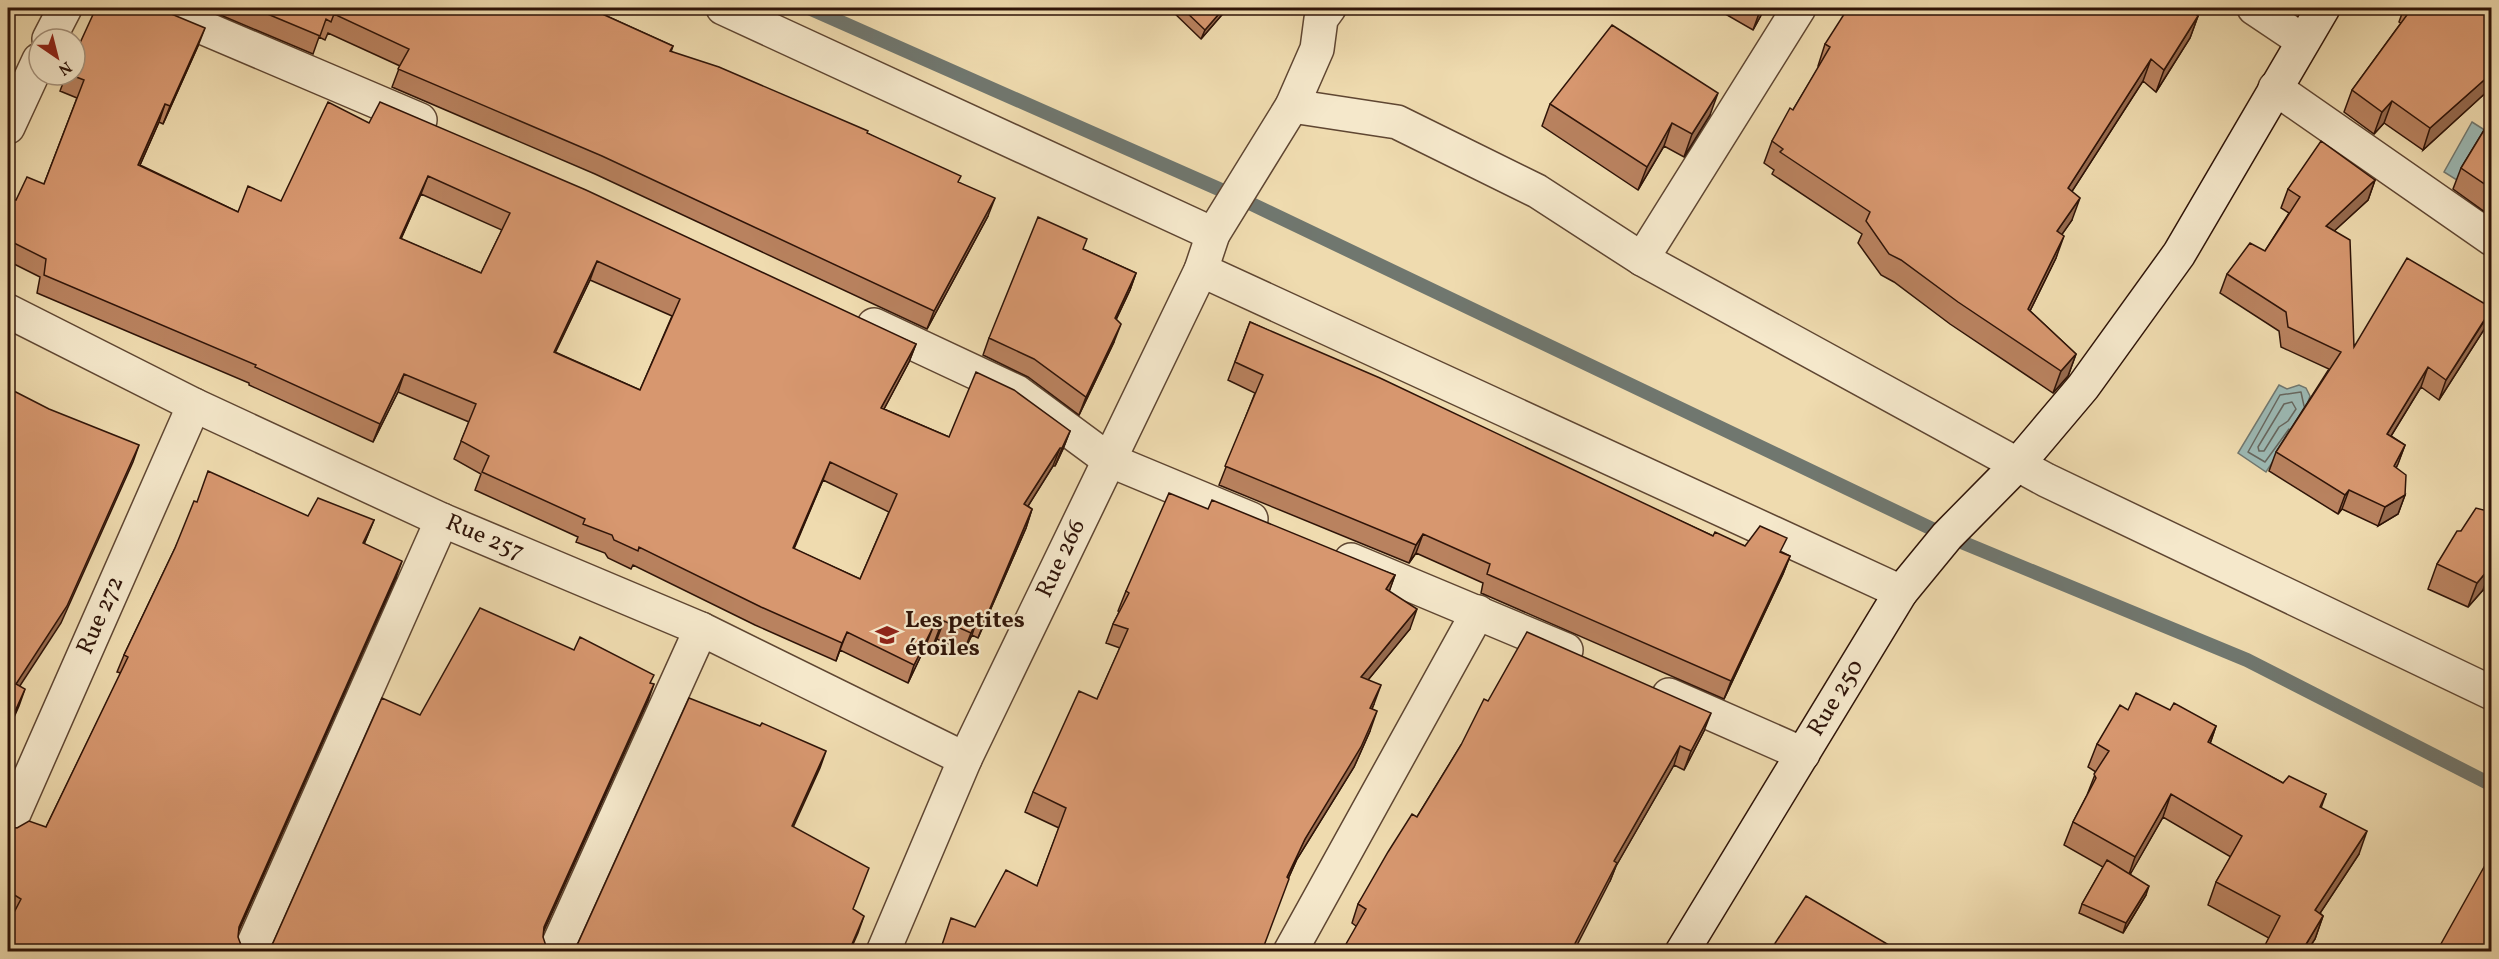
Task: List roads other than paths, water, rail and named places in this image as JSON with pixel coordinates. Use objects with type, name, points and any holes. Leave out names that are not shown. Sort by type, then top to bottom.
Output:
[{"type":"street","points":[[56,27],[65,8]]},
{"type":"street","points":[[157,8],[444,130]]},
{"type":"street","points":[[723,8],[1213,234]]},
{"type":"street","points":[[1642,260],[1798,8]]},
{"type":"street","points":[[2254,8],[2303,41]]},
{"type":"street","name":"Rue 250","points":[[1682,951],[1901,592],[1947,536],[2018,464],[2083,387],[2179,254],[2323,8]]},
{"type":"street","name":"Rue 266","points":[[883,951],[965,759],[1201,270],[1213,234],[1292,106],[1317,49],[1319,11]]},
{"type":"street","points":[[8,127],[27,86]]},
{"type":"street","points":[[2275,88],[2492,240]]},
{"type":"street","points":[[1292,106],[1397,122],[1537,190],[1642,260],[2046,480],[2492,693]]},
{"type":"street","points":[[1201,270],[1901,592]]},
{"type":"street","name":"Rue 257","points":[[8,311],[194,405],[442,520],[701,629],[965,759]]},
{"type":"street","points":[[845,312],[1017,392],[1109,460],[1283,532]]},
{"type":"street","name":"Rue 272","points":[[8,827],[194,405]]},
{"type":"street","points":[[250,951],[442,520]]},
{"type":"street","points":[[1326,549],[1597,664]]},
{"type":"street","points":[[1290,951],[1478,612]]},
{"type":"street","points":[[555,951],[701,629]]},
{"type":"street","points":[[1641,683],[1803,754]]},
{"type":"water","points":[[2472,122],[2491,134],[2460,182],[2444,172]]},
{"type":"water","points":[[2279,385],[2287,389],[2299,385],[2306,388],[2310,396],[2308,402],[2313,407],[2290,435],[2266,472],[2238,453]]},
{"type":"waterway","points":[[809,8],[1237,197],[1947,536],[2247,660],[2492,785]]},
{"type":"place","name":"Les petites étoiles","points":[[887,635]]}]
